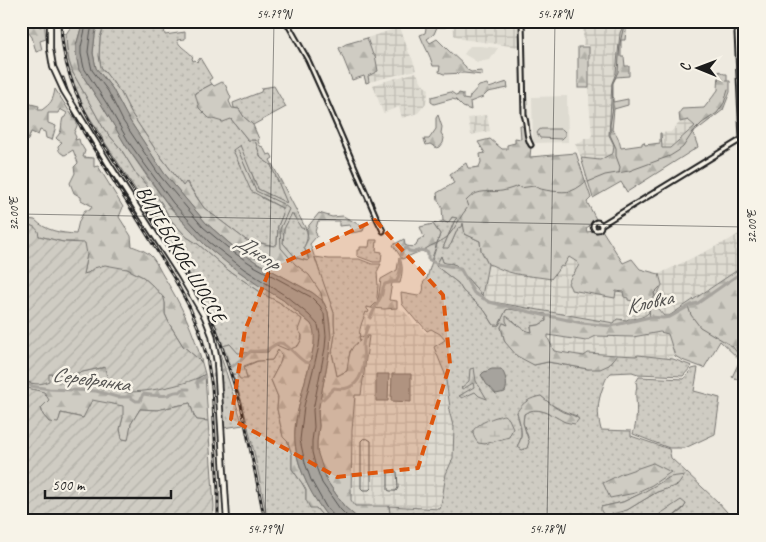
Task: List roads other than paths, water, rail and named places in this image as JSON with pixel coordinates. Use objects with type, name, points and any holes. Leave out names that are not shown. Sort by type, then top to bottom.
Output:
[{"type":"main road","name":"ВИТЕБСКОЕ ШОССЕ","points":[[50,21],[51,55],[58,79],[78,115],[181,276],[205,317],[212,335],[217,362],[227,521]]},
{"type":"street","points":[[286,21],[308,60],[383,231]]},
{"type":"street","points":[[522,21],[524,115],[528,140],[531,145]]},
{"type":"street","points":[[601,224],[742,139],[737,33],[745,32]]},
{"type":"water","points":[[83,21],[98,21],[93,53],[96,68],[112,88],[128,118],[164,173],[206,223],[236,249],[313,293],[324,303],[328,312],[331,336],[318,411],[317,451],[327,481],[344,506],[361,521],[331,521],[312,494],[296,452],[295,428],[314,345],[314,332],[311,324],[283,300],[258,285],[205,245],[169,206],[126,146],[79,70],[76,46]]},
{"type":"water","points":[[492,369],[501,369],[503,371],[506,383],[505,392],[496,394],[481,375]]},
{"type":"water","points":[[376,374],[389,374],[388,401],[376,401]]},
{"type":"water","points":[[392,374],[411,374],[411,402],[391,401]]},
{"type":"waterway","points":[[619,173],[620,167],[616,156],[616,148],[610,135],[610,125],[613,107],[612,84],[618,72],[620,43],[625,21]]},
{"type":"waterway","points":[[588,182],[605,175],[629,171],[670,156],[678,151],[702,123],[717,113],[724,103],[728,90]]},
{"type":"waterway","name":"Днепр","points":[[238,150],[256,191],[283,204],[289,209],[280,229],[281,248],[295,264],[309,275],[321,293],[323,303]]},
{"type":"waterway","points":[[424,250],[449,235],[468,207],[466,201],[475,194],[502,191],[518,186],[520,188],[534,186],[547,190],[567,192],[586,182]]},
{"type":"waterway","name":"Кловка","points":[[401,255],[402,251],[406,248],[414,252],[423,250],[428,253],[428,259],[437,264],[460,268],[474,293],[484,299]]},
{"type":"waterway","name":"Кловка","points":[[370,318],[385,284],[397,281],[400,271],[400,259]]},
{"type":"waterway","name":"Кловка","points":[[549,316],[582,323],[611,326],[650,317],[670,317],[698,303],[745,270]]},
{"type":"waterway","points":[[650,317],[649,309],[655,296],[654,293],[660,287]]},
{"type":"waterway","name":"Кловка","points":[[486,300],[547,316]]},
{"type":"waterway","points":[[688,306],[691,315],[700,327],[732,346],[745,363]]},
{"type":"waterway","name":"Кловка","points":[[317,402],[334,388],[346,388],[359,379],[363,368],[363,345],[368,326]]},
{"type":"waterway","name":"Серебрянка","points":[[230,367],[251,351],[265,351],[279,343],[285,345],[305,362],[313,363]]},
{"type":"waterway","name":"Серебрянка","points":[[221,372],[225,369]]},
{"type":"waterway","name":"Серебрянка","points":[[198,387],[197,382],[205,377]]},
{"type":"waterway","name":"Серебрянка","points":[[21,381],[31,386],[49,389],[96,391],[117,397],[130,397],[136,401],[140,401],[143,394],[168,395],[180,392],[183,389],[189,389]]},
{"type":"waterway","points":[[668,521],[683,508]]},
{"type":"railway","points":[[61,21],[67,65],[82,106],[96,132],[204,301],[216,329],[241,405],[265,521]]},
{"type":"railway","points":[[63,78],[75,115],[84,133],[174,278],[200,332],[212,387],[218,521]]}]
